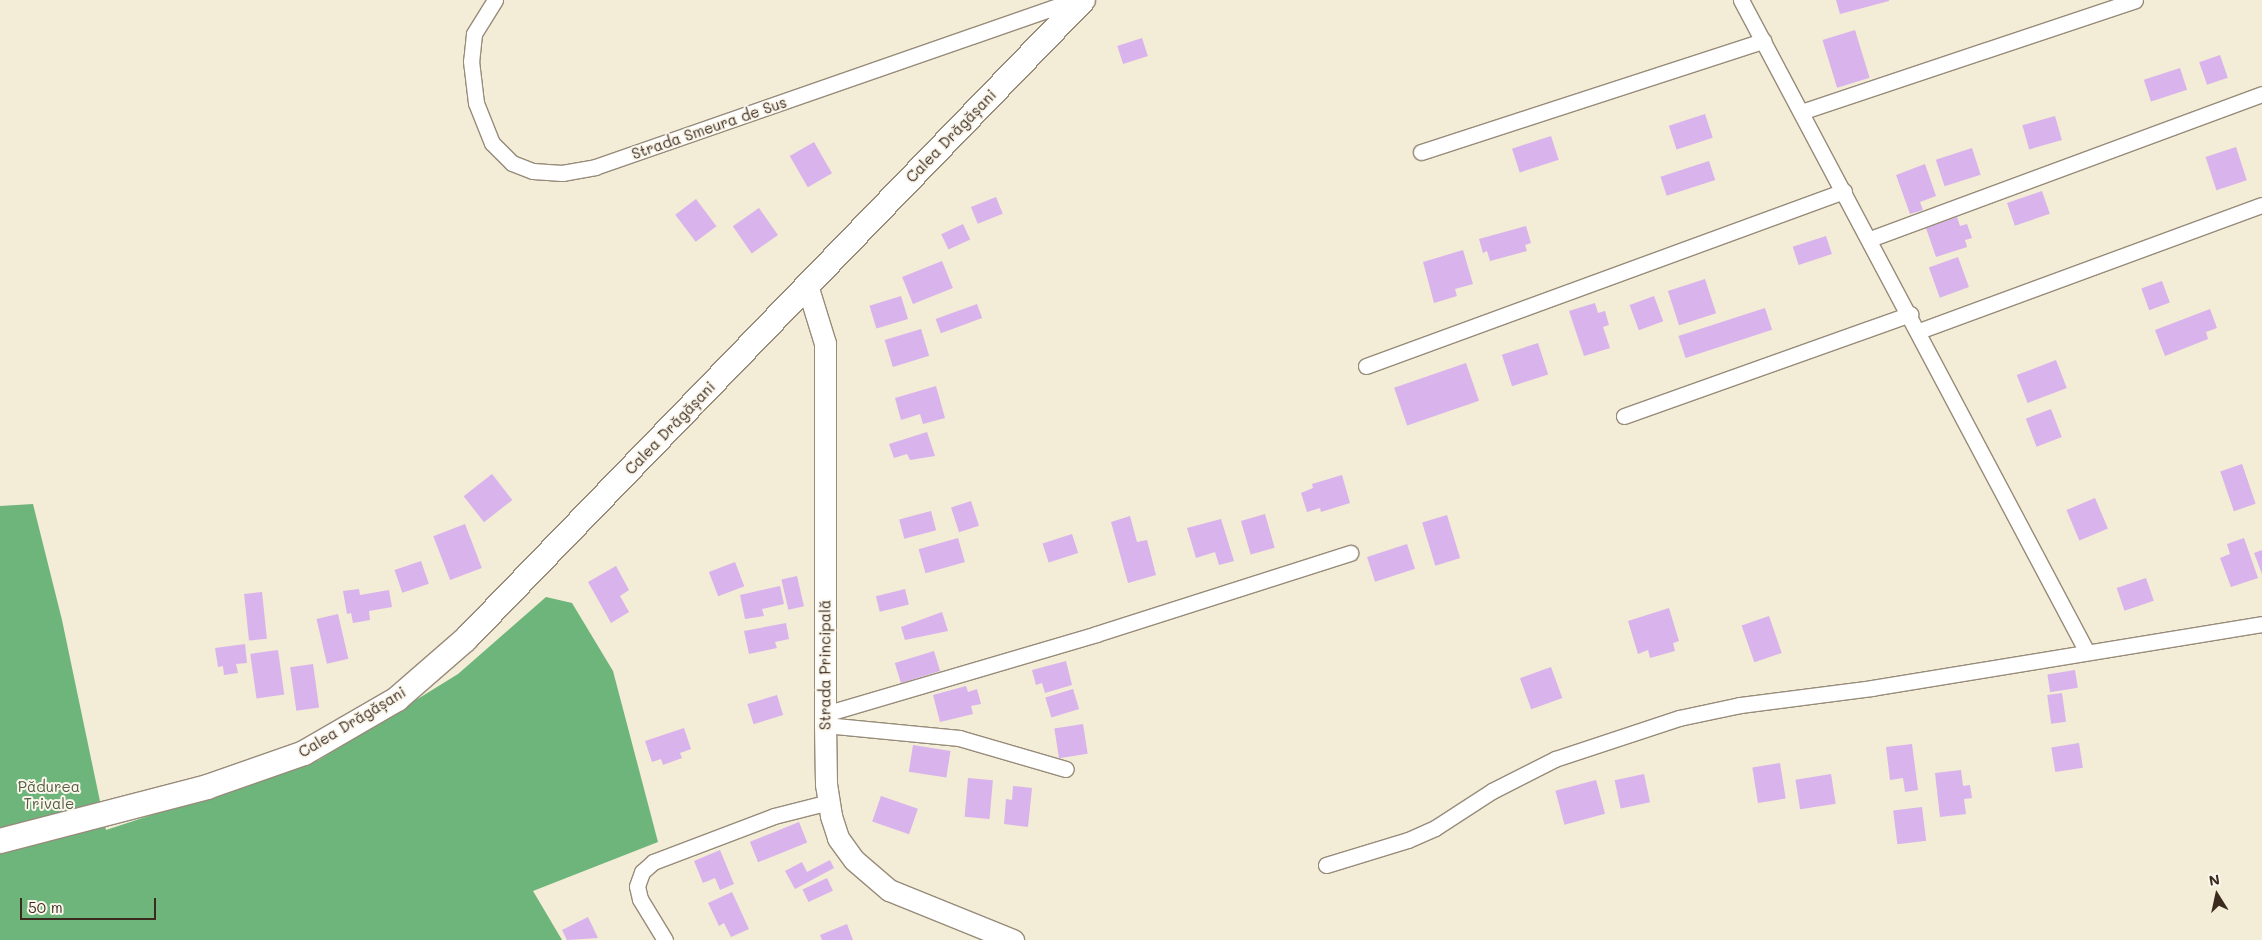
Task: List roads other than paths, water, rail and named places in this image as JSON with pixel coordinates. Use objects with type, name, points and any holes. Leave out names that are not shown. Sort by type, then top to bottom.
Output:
[{"type":"main road","name":"Calea Drăgășani","points":[[0,841],[207,787],[304,753],[397,699],[466,639],[1083,0]]},
{"type":"street","name":"Strada Smeura de Sus","points":[[495,0],[474,34],[471,61],[476,104],[492,143],[512,163],[533,171],[562,173],[595,167],[1075,0]]},
{"type":"street","points":[[1741,0],[1910,314],[2088,652]]},
{"type":"street","points":[[1801,112],[2134,0]]},
{"type":"street","points":[[1421,152],[1763,41]]},
{"type":"street","points":[[1870,239],[2262,94]]},
{"type":"street","points":[[1366,366],[1844,191]]},
{"type":"street","points":[[1919,331],[2262,205]]},
{"type":"street","name":"Strada Principală","points":[[807,285],[824,343],[827,393],[825,720],[829,802],[838,838],[870,876],[908,898],[1013,940]]},
{"type":"street","points":[[1624,416],[1910,314]]},
{"type":"street","points":[[825,720],[1350,553]]},
{"type":"street","points":[[1326,865],[1408,840],[1435,828],[1492,791],[1555,759],[1680,718],[1740,705],[1881,686],[2262,624]]},
{"type":"street","points":[[825,720],[959,738],[1066,769]]},
{"type":"street","points":[[665,940],[640,899],[637,886],[642,872],[653,862],[774,816],[829,802]]},
{"type":"park label","name":"Pădurea Trivale","points":[[49,794]]}]
